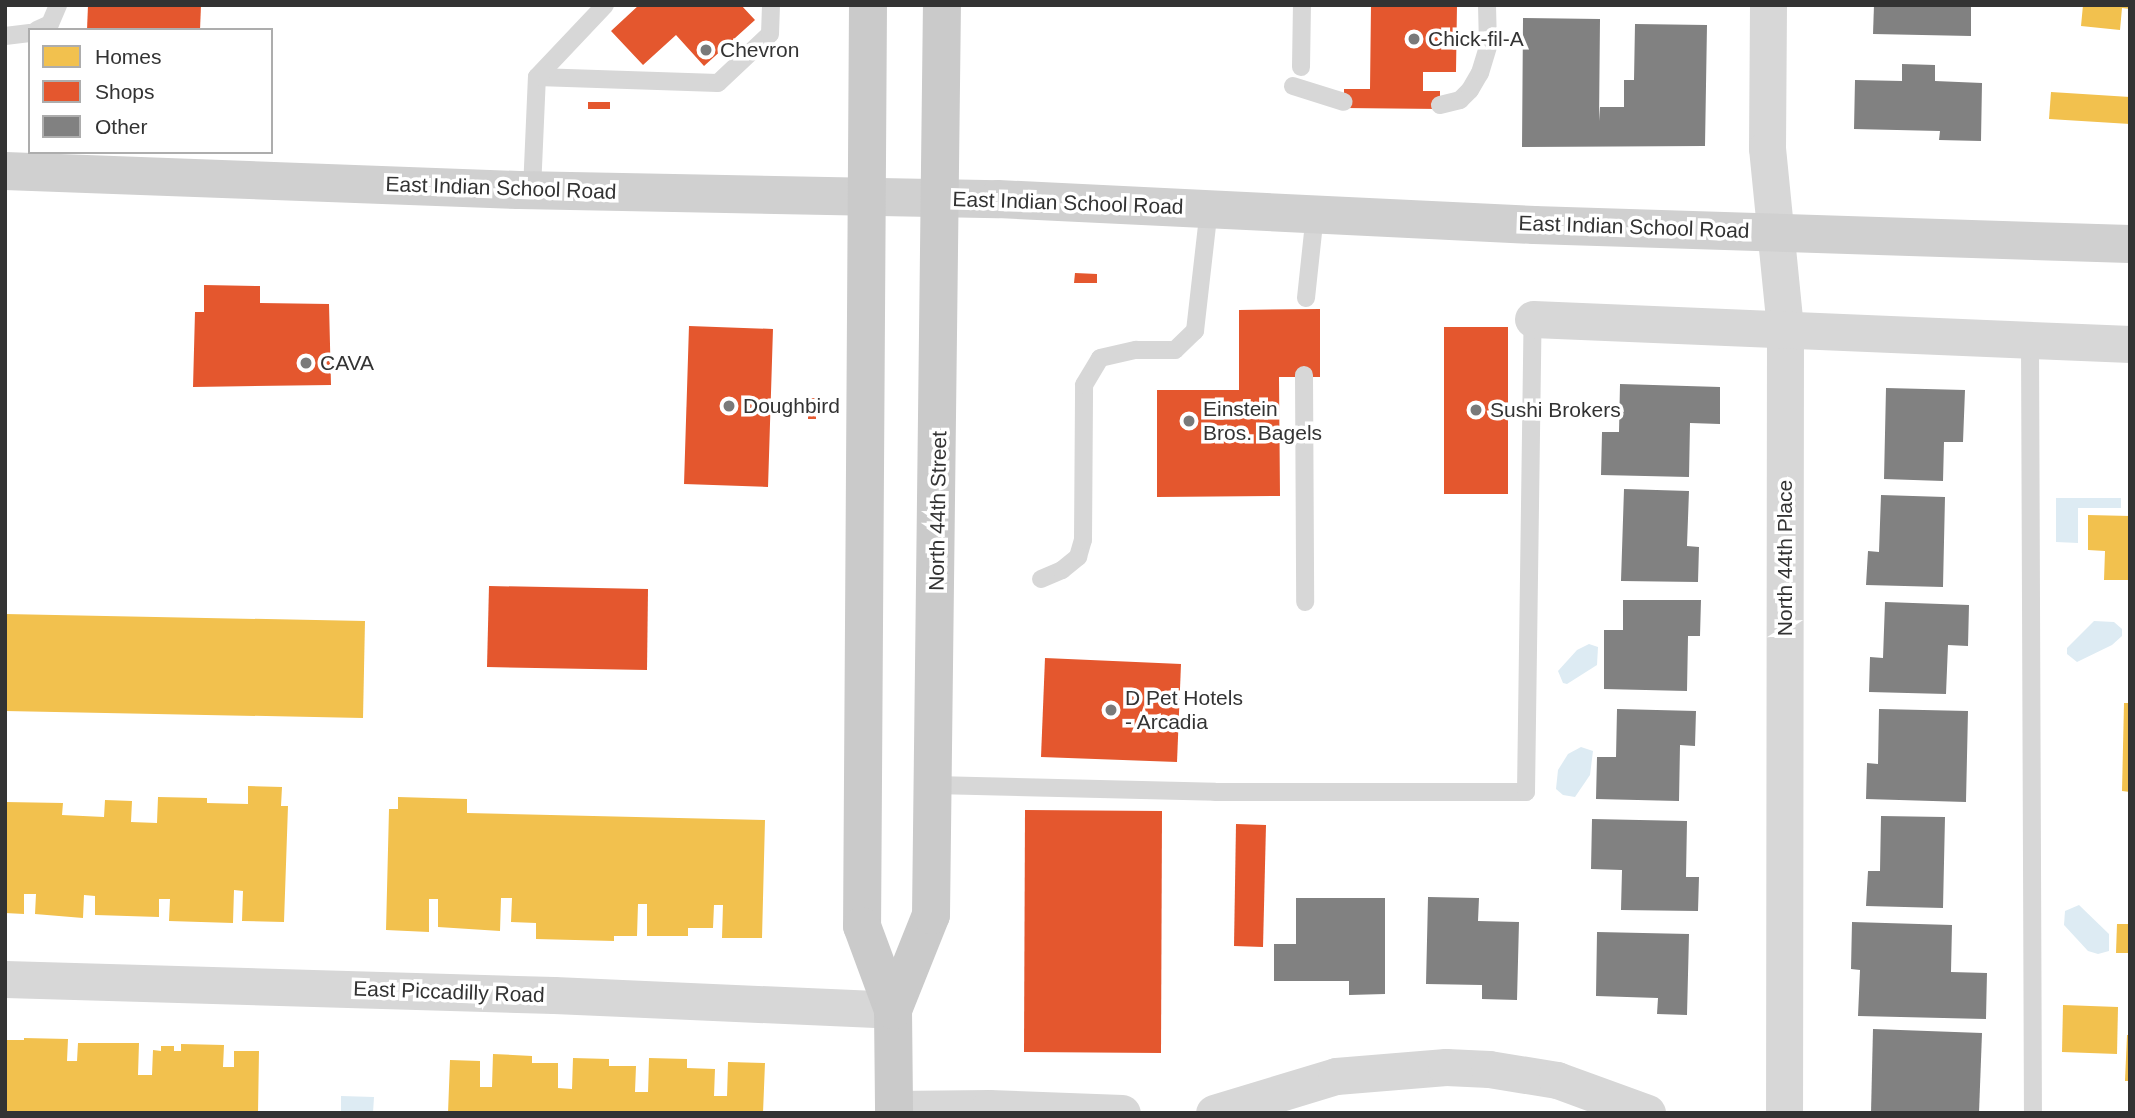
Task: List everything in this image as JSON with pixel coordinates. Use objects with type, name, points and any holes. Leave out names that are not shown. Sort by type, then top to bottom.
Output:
[{"type":"main road","name":"North 44th Street","points":[[868,5],[862,926],[893,1010],[894,1111]]},
{"type":"main road","name":"North 44th Street","points":[[893,1010],[931,915],[942,198],[942,5]]},
{"type":"main road","name":"East Indian School Road","points":[[5,171],[533,190],[942,198],[1534,225],[2130,244]]},
{"type":"street","name":"North 44th Place","points":[[1768,5],[1767,148],[1785,328],[1784,1113]]},
{"type":"street","points":[[1533,319],[1785,328],[2030,342],[2130,344]]},
{"type":"street","name":"East Piccadilly Road","points":[[5,979],[540,995],[893,1010]]},
{"type":"street","points":[[1214,1113],[1336,1076],[1446,1068],[1489,1069],[1557,1080],[1647,1113]]},
{"type":"street","points":[[894,1111],[989,1108],[1122,1113]]},
{"type":"lane","points":[[41,28],[50,24],[58,5]]},
{"type":"lane","points":[[533,190],[537,77],[605,5]]},
{"type":"lane","points":[[537,77],[718,83],[770,34],[771,5]]},
{"type":"lane","points":[[1301,66],[1302,5]]},
{"type":"lane","points":[[1440,105],[1460,100],[1471,90],[1480,73],[1488,46],[1488,5]]},
{"type":"lane","points":[[5,36],[28,33]]},
{"type":"lane","points":[[1293,86],[1344,102]]},
{"type":"lane","points":[[1041,579],[1062,570],[1078,557],[1083,540],[1084,385],[1100,358],[1136,349],[1175,349],[1195,331],[1209,209]]},
{"type":"lane","points":[[1306,298],[1315,214]]},
{"type":"lane","points":[[934,785],[1215,792],[1526,792],[1533,319]]},
{"type":"lane","points":[[2030,342],[2034,1113]]},
{"type":"lane","points":[[1304,376],[1305,602]]},
{"type":"shaded area","points":[[2056,498],[2121,498],[2121,508],[2078,508],[2078,543],[2056,542]]},
{"type":"shaded area","points":[[2094,621],[2114,622],[2122,629],[2122,636],[2112,645],[2077,662],[2067,654],[2067,648]]},
{"type":"shaded area","points":[[1589,644],[1598,647],[1597,665],[1567,684],[1563,683],[1558,671],[1577,650]]},
{"type":"shaded area","points":[[1581,747],[1593,751],[1590,775],[1575,797],[1563,795],[1556,789],[1558,770],[1568,754]]},
{"type":"shaded area","points":[[2079,905],[2109,934],[2109,951],[2098,954],[2088,951],[2064,925],[2065,911]]},
{"type":"shaded area","points":[[341,1096],[374,1097],[373,1113],[341,1113]]},
{"type":"building: Homes","points":[[2083,5],[2130,5],[2130,9],[2122,8],[2120,30],[2081,26]]},
{"type":"building: Homes","points":[[2051,92],[2130,97],[2130,124],[2049,119]]},
{"type":"building: Homes","points":[[2088,515],[2130,516],[2130,580],[2104,580],[2105,551],[2088,550]]},
{"type":"building: Homes","points":[[5,614],[365,621],[363,718],[5,711]]},
{"type":"building: Homes","points":[[2124,703],[2130,703],[2130,792],[2122,791]]},
{"type":"building: Homes","points":[[248,786],[282,787],[281,806],[288,806],[284,922],[242,921],[243,891],[234,890],[233,923],[169,921],[170,899],[159,899],[159,917],[95,915],[95,896],[84,895],[83,918],[35,914],[36,894],[24,894],[24,914],[5,913],[5,802],[63,803],[62,815],[104,817],[105,800],[132,801],[131,822],[157,823],[158,797],[207,798],[207,803],[248,804]]},
{"type":"building: Homes","points":[[398,797],[467,799],[467,813],[765,820],[762,938],[722,938],[723,905],[714,905],[713,928],[688,928],[688,936],[647,936],[647,904],[638,904],[637,936],[614,936],[614,941],[536,939],[536,923],[511,922],[512,898],[501,898],[500,931],[438,927],[438,899],[429,899],[429,932],[386,930],[389,809],[398,809]]},
{"type":"building: Homes","points":[[2117,924],[2130,924],[2130,953],[2116,953]]},
{"type":"building: Homes","points":[[2063,1005],[2118,1007],[2117,1054],[2062,1052]]},
{"type":"building: Homes","points":[[2127,1035],[2130,1035],[2130,1081],[2125,1081]]},
{"type":"building: Homes","points":[[68,1039],[67,1061],[77,1061],[78,1043],[139,1043],[138,1075],[152,1075],[153,1050],[161,1051],[161,1046],[174,1046],[174,1051],[181,1051],[181,1044],[224,1045],[223,1067],[234,1067],[234,1051],[259,1051],[258,1113],[5,1113],[5,1040]]},
{"type":"building: Homes","points":[[493,1054],[532,1056],[532,1063],[558,1063],[558,1088],[572,1089],[573,1058],[609,1059],[609,1066],[636,1066],[635,1092],[648,1092],[649,1058],[687,1059],[687,1068],[715,1069],[714,1096],[727,1096],[728,1062],[765,1063],[763,1113],[448,1113],[450,1060],[480,1061],[480,1087],[492,1087]]},
{"type":"building: Shops","points":[[88,5],[201,5],[200,28],[87,28]]},
{"type":"building: Shops","name":"Chevron","points":[[639,5],[741,5],[755,20],[704,66],[676,35],[643,65],[611,31]]},
{"type":"building: Shops","name":"Chick-fil-A","points":[[1371,5],[1457,5],[1456,72],[1423,72],[1423,91],[1440,91],[1440,109],[1344,108],[1344,89],[1370,89]]},
{"type":"building: Shops","points":[[588,102],[610,102],[610,109],[588,109]]},
{"type":"building: Shops","points":[[1075,273],[1097,274],[1097,283],[1074,283]]},
{"type":"building: Shops","points":[[204,285],[260,286],[260,303],[329,304],[331,385],[193,387],[195,312],[204,312]]},
{"type":"building: Shops","points":[[1320,309],[1320,377],[1279,377],[1280,496],[1157,497],[1157,390],[1239,390],[1239,310]]},
{"type":"building: Shops","name":"Doughbird","points":[[689,326],[773,329],[768,487],[684,484]]},
{"type":"building: Shops","name":"Sushi Brokers","points":[[1444,327],[1508,327],[1508,494],[1444,494]]},
{"type":"building: Shops","points":[[808,398],[816,398],[816,419],[808,419]]},
{"type":"building: Shops","points":[[489,586],[648,589],[647,670],[487,667]]},
{"type":"building: Shops","name":"D Pet Hotels - Arcadia","points":[[1045,658],[1181,664],[1177,762],[1041,757]]},
{"type":"building: Shops","points":[[1025,810],[1162,811],[1161,1053],[1024,1052]]},
{"type":"building: Shops","points":[[1236,824],[1266,825],[1263,947],[1234,946]]},
{"type":"building: Other","points":[[1874,5],[1971,5],[1971,36],[1873,34]]},
{"type":"building: Other","points":[[1523,18],[1600,19],[1599,121],[1600,107],[1624,107],[1624,80],[1634,80],[1635,24],[1707,25],[1705,146],[1522,147]]},
{"type":"building: Other","points":[[1902,64],[1935,65],[1935,81],[1982,83],[1981,141],[1939,140],[1940,131],[1854,129],[1855,80],[1902,81]]},
{"type":"building: Other","points":[[1620,384],[1720,387],[1720,424],[1690,423],[1689,477],[1601,475],[1602,432],[1619,432]]},
{"type":"building: Other","points":[[1886,388],[1965,390],[1963,442],[1944,442],[1943,481],[1884,479]]},
{"type":"building: Other","points":[[1624,489],[1689,491],[1687,546],[1699,547],[1698,582],[1621,581]]},
{"type":"building: Other","points":[[1881,495],[1945,497],[1943,587],[1866,585],[1868,551],[1879,552]]},
{"type":"building: Other","points":[[1623,600],[1701,600],[1700,636],[1688,636],[1687,691],[1604,689],[1604,630],[1623,630]]},
{"type":"building: Other","points":[[1885,602],[1969,605],[1968,646],[1948,645],[1946,694],[1869,692],[1870,657],[1883,658]]},
{"type":"building: Other","points":[[1617,709],[1696,711],[1695,746],[1680,745],[1679,801],[1596,799],[1597,757],[1616,757]]},
{"type":"building: Other","points":[[1879,709],[1968,711],[1966,802],[1866,799],[1867,763],[1878,764]]},
{"type":"building: Other","points":[[1881,816],[1945,817],[1943,908],[1866,906],[1868,871],[1880,871]]},
{"type":"building: Other","points":[[1592,819],[1687,821],[1686,877],[1699,877],[1698,911],[1621,910],[1622,870],[1591,869]]},
{"type":"building: Other","points":[[1428,897],[1479,898],[1478,921],[1519,922],[1517,1000],[1482,999],[1482,985],[1426,984]]},
{"type":"building: Other","points":[[1296,898],[1385,898],[1385,994],[1349,995],[1349,981],[1274,981],[1274,944],[1296,944]]},
{"type":"building: Other","points":[[1852,922],[1952,925],[1951,972],[1987,973],[1986,1019],[1858,1016],[1860,970],[1851,969]]},
{"type":"building: Other","points":[[1597,932],[1689,934],[1687,1015],[1657,1014],[1658,998],[1596,996]]},
{"type":"building: Other","points":[[1873,1029],[1982,1033],[1979,1113],[1871,1113]]},
{"type":"place","name":"Chick-fil-A","points":[[1414,39]]},
{"type":"place","name":"Chevron","points":[[706,50]]},
{"type":"place","name":"CAVA","points":[[306,363]]},
{"type":"place","name":"Doughbird","points":[[729,406]]},
{"type":"place","name":"Sushi Brokers","points":[[1476,410]]},
{"type":"place","name":"Einstein Bros. Bagels","points":[[1189,421]]},
{"type":"place","name":"D Pet Hotels - Arcadia","points":[[1111,710]]}]
